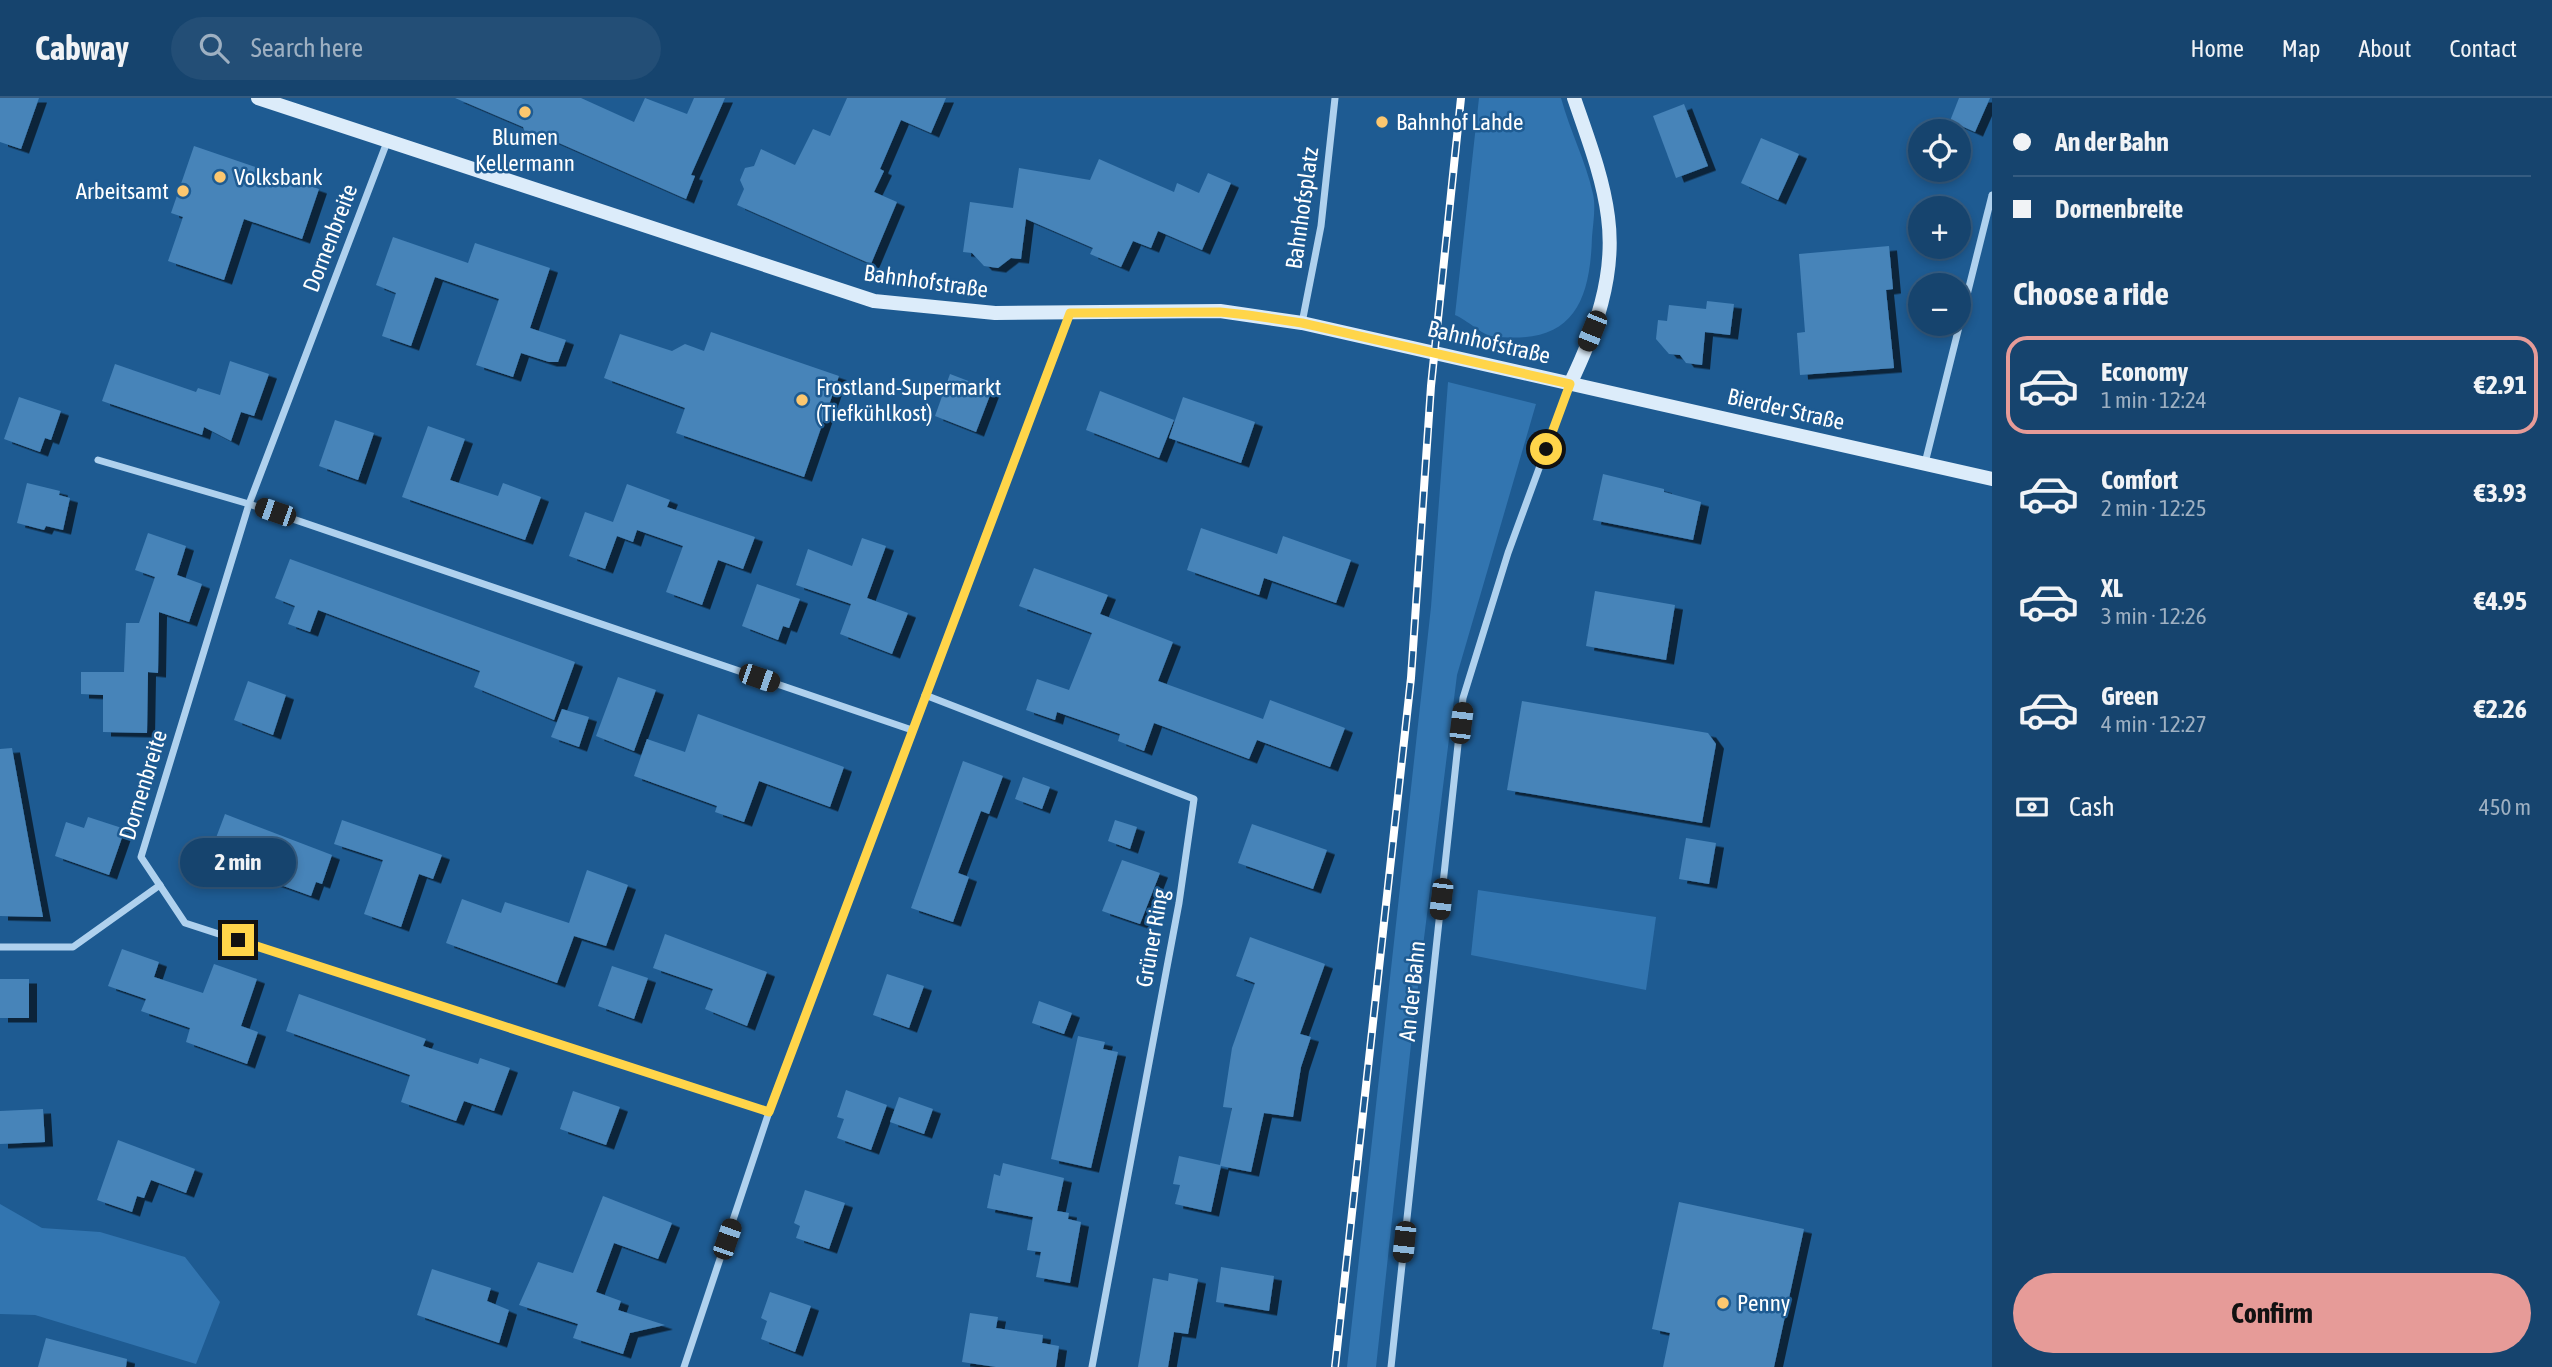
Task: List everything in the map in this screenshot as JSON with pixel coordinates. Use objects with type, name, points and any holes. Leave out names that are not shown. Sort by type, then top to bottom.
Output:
[{"type":"street","name":"Bahnhofstraße","points":[[258,98],[874,301],[995,313],[1220,312],[1302,323],[1570,384]]},
{"type":"street","name":"Bahnhofsplatz","points":[[1302,323],[1321,226],[1335,98]]},
{"type":"street","points":[[1570,384],[1600,313],[1608,267],[1608,218],[1593,157],[1574,98]]},
{"type":"street","name":"Dornenbreite","points":[[387,142],[249,504],[141,857],[185,923],[769,1112]]},
{"type":"street","points":[[1925,463],[1992,195]]},
{"type":"street","points":[[684,1367],[769,1112],[1070,313]]},
{"type":"street","name":"Bierder Straße","points":[[1570,384],[1992,479]]},
{"type":"street","name":"An der Bahn","points":[[1391,1367],[1464,698],[1508,553],[1570,384]]},
{"type":"street","points":[[98,460],[249,504],[912,730]]},
{"type":"street","name":"Grüner Ring","points":[[925,695],[1194,799],[1179,903],[1092,1367]]},
{"type":"street","points":[[0,947],[73,947],[160,885]]},
{"type":"shaded area","points":[[1479,98],[1561,98],[1590,182],[1594,210],[1586,284],[1570,317],[1556,328],[1539,335],[1517,338],[1491,336],[1455,315]]},
{"type":"shaded area","points":[[1448,382],[1536,404],[1457,675],[1413,1026],[1376,1367],[1347,1367],[1431,607]]},
{"type":"shaded area","points":[[1478,890],[1656,917],[1646,990],[1471,955]]},
{"type":"shaded area","points":[[0,1204],[42,1228],[100,1232],[185,1257],[220,1302],[196,1364],[35,1315],[0,1314]]},
{"type":"building","points":[[0,98],[39,98],[21,149],[0,142]]},
{"type":"building","points":[[455,98],[581,98],[634,122],[645,98],[687,114],[694,98],[725,98],[691,175],[695,176],[686,199],[543,136],[542,139],[525,132],[523,127]]},
{"type":"building","points":[[847,98],[946,98],[931,133],[901,120],[880,169],[884,171],[874,192],[897,202],[871,264],[737,205],[744,189],[740,180],[745,168],[754,166],[761,149],[795,165],[813,129],[830,136]]},
{"type":"building","points":[[1959,98],[1990,98],[1975,132],[1971,130],[1971,119],[1951,119]]},
{"type":"building","points":[[1684,104],[1708,166],[1676,178],[1653,116]]},
{"type":"building","points":[[1761,138],[1799,154],[1778,200],[1741,183]]},
{"type":"building","points":[[194,146],[319,189],[302,239],[244,219],[224,280],[168,261],[183,217],[171,213]]},
{"type":"building","points":[[1099,159],[1174,192],[1177,183],[1199,193],[1208,173],[1231,183],[1202,250],[1158,231],[1151,248],[1133,241],[1121,267],[1090,254],[1093,248],[1026,219],[1021,259],[1011,258],[998,268],[984,266],[972,253],[963,252],[970,202],[1013,208],[1019,168],[1090,180]]},
{"type":"building","points":[[393,237],[468,263],[475,243],[550,268],[530,328],[566,340],[558,362],[549,362],[521,353],[513,377],[476,365],[499,299],[435,277],[411,346],[382,336],[396,293],[376,285]]},
{"type":"building","points":[[1889,246],[1893,289],[1886,290],[1894,368],[1800,375],[1797,333],[1805,332],[1799,254]]},
{"type":"building","points":[[1707,301],[1734,304],[1730,335],[1705,332],[1702,365],[1686,363],[1680,355],[1669,354],[1656,339],[1658,320],[1667,321],[1669,305],[1706,309]]},
{"type":"building","points":[[711,332],[839,376],[804,477],[676,433],[685,408],[604,378],[620,334],[672,351],[685,344],[704,351]]},
{"type":"building","points":[[230,361],[269,374],[254,416],[241,412],[231,441],[204,427],[202,435],[102,401],[115,364],[196,392],[198,388],[220,395]]},
{"type":"building","points":[[950,374],[992,390],[976,432],[935,416]]},
{"type":"building","points":[[1100,391],[1174,420],[1159,458],[1086,430]]},
{"type":"building","points":[[19,397],[61,411],[51,440],[45,438],[40,452],[4,439]]},
{"type":"building","points":[[1183,397],[1255,422],[1241,463],[1169,438]]},
{"type":"building","points":[[335,420],[374,433],[358,480],[319,466]]},
{"type":"building","points":[[428,426],[465,439],[450,480],[498,496],[503,483],[541,497],[525,540],[402,497]]},
{"type":"building","points":[[1603,474],[1664,489],[1664,492],[1701,502],[1693,540],[1593,520]]},
{"type":"building","points":[[27,483],[60,491],[59,495],[70,498],[63,530],[46,526],[44,530],[17,523]]},
{"type":"building","points":[[627,484],[670,500],[667,507],[755,537],[743,569],[718,560],[702,605],[666,592],[683,546],[637,530],[633,542],[617,536],[605,569],[569,556],[585,512],[613,522]]},
{"type":"building","points":[[1201,528],[1277,554],[1283,536],[1351,560],[1336,603],[1264,578],[1259,595],[1187,570]]},
{"type":"building","points":[[148,533],[186,546],[177,575],[202,584],[189,622],[159,612],[158,673],[148,672],[147,733],[103,732],[103,695],[81,694],[81,672],[124,672],[126,623],[139,623],[155,577],[135,570]]},
{"type":"building","points":[[862,538],[886,546],[867,598],[908,613],[892,654],[840,634],[851,604],[796,585],[808,549],[852,566]]},
{"type":"building","points":[[290,559],[575,662],[554,720],[474,687],[480,671],[318,610],[310,632],[288,624],[295,606],[275,598]]},
{"type":"building","points":[[1034,568],[1108,595],[1100,614],[1173,642],[1158,681],[1263,719],[1270,700],[1345,728],[1330,767],[1257,740],[1249,759],[1154,723],[1144,751],[1118,741],[1120,734],[1057,712],[1055,720],[1026,710],[1037,679],[1069,690],[1092,633],[1019,606]]},
{"type":"building","points":[[757,584],[800,599],[789,628],[783,626],[778,640],[742,626]]},
{"type":"building","points":[[1595,591],[1675,605],[1666,660],[1586,646]]},
{"type":"building","points":[[618,677],[656,690],[634,751],[596,736]]},
{"type":"building","points":[[248,681],[286,695],[273,735],[234,720]]},
{"type":"building","points":[[1522,701],[1708,733],[1716,744],[1702,823],[1507,790]]},
{"type":"building","points":[[562,709],[589,717],[579,747],[551,737]]},
{"type":"building","points":[[698,714],[844,767],[830,807],[759,781],[744,822],[715,812],[717,806],[634,776],[647,739],[685,752]]},
{"type":"building","points":[[12,748],[43,917],[0,916],[0,749]]},
{"type":"building","points":[[963,761],[1003,776],[989,814],[981,811],[958,873],[969,877],[953,922],[911,908]]},
{"type":"building","points":[[1023,777],[1050,787],[1042,809],[1015,799]]},
{"type":"building","points":[[225,814],[332,855],[322,884],[316,882],[311,896],[208,859]]},
{"type":"building","points":[[88,817],[125,829],[109,875],[55,856],[66,822],[84,828]]},
{"type":"building","points":[[342,820],[442,855],[433,879],[419,874],[401,927],[364,914],[383,860],[334,844]]},
{"type":"building","points":[[1115,820],[1137,827],[1130,849],[1108,841]]},
{"type":"building","points":[[1252,824],[1327,850],[1313,889],[1238,863]]},
{"type":"building","points":[[1686,838],[1716,843],[1709,884],[1679,879]]},
{"type":"building","points":[[1122,860],[1160,873],[1140,924],[1102,911]]},
{"type":"building","points":[[587,870],[628,885],[606,946],[574,936],[557,983],[446,943],[462,899],[501,913],[505,902],[569,923]]},
{"type":"building","points":[[665,934],[767,972],[747,1026],[705,1009],[713,989],[653,968]]},
{"type":"building","points":[[1250,937],[1325,964],[1300,1034],[1311,1037],[1301,1067],[1293,1117],[1264,1113],[1251,1172],[1221,1166],[1211,1212],[1175,1204],[1180,1185],[1173,1184],[1179,1156],[1220,1165],[1232,1108],[1223,1107],[1232,1048],[1255,983],[1236,976]]},
{"type":"building","points":[[122,949],[159,962],[154,977],[203,993],[214,964],[257,979],[241,1026],[258,1032],[247,1064],[186,1042],[190,1028],[141,1011],[146,999],[108,986]]},
{"type":"building","points":[[612,966],[648,978],[634,1019],[598,1006]]},
{"type":"building","points":[[887,974],[924,986],[909,1028],[873,1015]]},
{"type":"building","points":[[0,979],[29,979],[29,1018],[0,1018]]},
{"type":"building","points":[[299,994],[426,1039],[423,1046],[478,1064],[480,1058],[510,1068],[494,1111],[464,1101],[456,1121],[401,1102],[410,1075],[286,1031]]},
{"type":"building","points":[[1039,1001],[1072,1013],[1064,1034],[1032,1023]]},
{"type":"building","points":[[1078,1036],[1105,1042],[1103,1049],[1118,1052],[1091,1168],[1051,1159]]},
{"type":"building","points":[[846,1090],[887,1105],[871,1150],[837,1138],[844,1119],[837,1117]]},
{"type":"building","points":[[573,1091],[620,1107],[606,1145],[560,1129]]},
{"type":"building","points":[[899,1097],[933,1109],[924,1134],[890,1122]]},
{"type":"building","points":[[43,1109],[45,1142],[0,1144],[0,1111]]},
{"type":"building","points":[[118,1140],[195,1169],[186,1193],[151,1180],[144,1198],[137,1196],[132,1212],[97,1200]]},
{"type":"building","points":[[1003,1163],[1064,1178],[1057,1211],[1069,1213],[1068,1219],[1081,1222],[1070,1283],[1036,1277],[1041,1252],[1027,1250],[1033,1217],[987,1208],[994,1174],[1000,1176]]},
{"type":"building","points":[[805,1190],[845,1203],[829,1249],[796,1238],[800,1226],[794,1223]]},
{"type":"building","points":[[603,1196],[672,1223],[658,1259],[614,1243],[596,1292],[621,1301],[618,1310],[665,1325],[630,1333],[623,1354],[573,1338],[578,1324],[519,1305],[538,1262],[573,1273]]},
{"type":"building","name":"Penny","points":[[1679,1202],[1804,1229],[1774,1367],[1663,1367],[1670,1333],[1652,1329]]},
{"type":"building","points":[[1221,1267],[1274,1276],[1269,1311],[1216,1302]]},
{"type":"building","points":[[432,1269],[491,1288],[487,1301],[509,1310],[499,1343],[417,1315]]},
{"type":"building","points":[[1169,1273],[1198,1279],[1188,1334],[1174,1332],[1168,1367],[1138,1367],[1153,1278],[1168,1281]]},
{"type":"building","points":[[770,1292],[811,1306],[795,1352],[761,1339],[767,1321],[761,1318]]},
{"type":"building","points":[[970,1313],[998,1317],[996,1328],[1043,1335],[1042,1343],[1059,1346],[1056,1367],[996,1367],[962,1362]]},
{"type":"building","points":[[46,1338],[127,1359],[126,1367],[38,1367]]},
{"type":"railway","points":[[1335,1367],[1411,678],[1431,386],[1461,98]]},
{"type":"place","name":"Blumen Kellermann","points":[[525,112]]},
{"type":"place","name":"Bahnhof Lahde","points":[[1382,122]]},
{"type":"place","name":"Volksbank","points":[[220,177]]},
{"type":"place","name":"Arbeitsamt","points":[[183,191]]},
{"type":"place","name":"Frostland-Supermarkt (Tiefkühlkost)","points":[[802,400]]},
{"type":"place","name":"Penny","points":[[1723,1303]]},
{"type":"route","points":[[238,940],[769,1112],[1070,313],[1220,312],[1248,315],[1302,323],[1570,384],[1546,449]]}]
